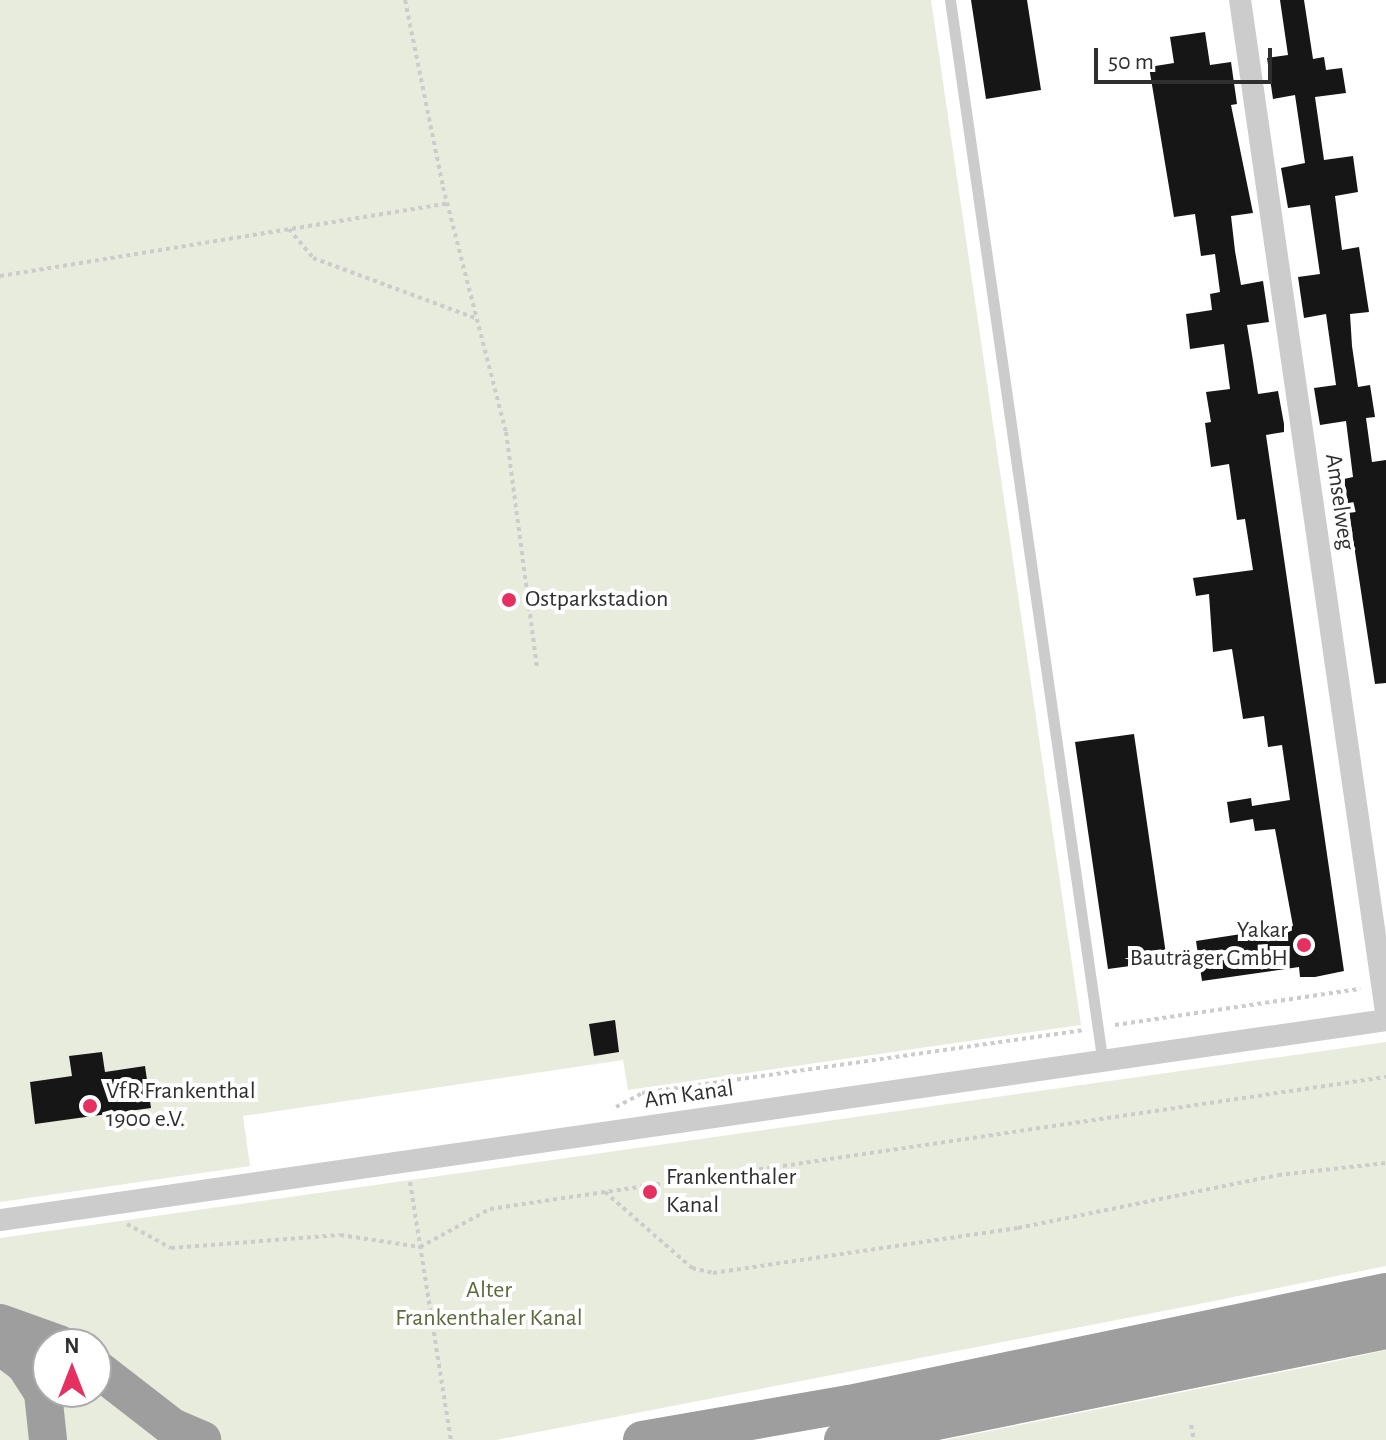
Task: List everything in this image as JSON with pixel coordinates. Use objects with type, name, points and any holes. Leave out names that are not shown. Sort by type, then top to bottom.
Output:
[{"type":"highway","points":[[642,1440],[896,1395],[1386,1292]]},
{"type":"highway","points":[[0,1323],[32,1334]]},
{"type":"highway","points":[[843,1440],[1386,1330]]},
{"type":"highway","points":[[0,1346],[25,1365],[43,1393],[48,1440]]},
{"type":"highway","points":[[112,1380],[172,1427],[202,1440]]},
{"type":"street","name":"Amselweg","points":[[1240,0],[1386,1012]]},
{"type":"street","name":"Am Kanal","points":[[0,1220],[1103,1066],[1386,1020]]},
{"type":"lane","points":[[950,0],[1103,1066]]},
{"type":"path","points":[[405,0],[447,204],[506,432],[537,668]]},
{"type":"path","points":[[0,276],[447,204]]},
{"type":"path","points":[[289,229],[313,258],[477,318]]},
{"type":"path","points":[[116,1217],[171,1248],[340,1235],[420,1247],[490,1209],[1386,1077]]},
{"type":"path","points":[[605,1192],[692,1268],[713,1273],[1018,1228],[1278,1175],[1386,1163]]},
{"type":"path","points":[[408,1173],[451,1440]]},
{"type":"path","points":[[1191,1425],[1194,1440]]},
{"type":"green space","name":"Ostparkstadion","points":[[0,0],[931,0],[1081,1025],[628,1090],[623,1060],[243,1116],[250,1166],[0,1202]]},
{"type":"green space","name":"Alter Frankenthaler Kanal","points":[[1386,1042],[1386,1266],[496,1440],[222,1440],[112,1367],[112,1328],[36,1328],[0,1314],[0,1238]]},
{"type":"green space","points":[[1386,1350],[1386,1440],[945,1440],[1327,1363]]},
{"type":"green space","points":[[0,1369],[18,1384],[37,1413],[39,1440],[0,1440]]},
{"type":"green space","points":[[112,1401],[178,1440],[58,1440],[54,1408],[112,1408]]},
{"type":"building","points":[[971,0],[1027,0],[1041,90],[986,99]]},
{"type":"building","points":[[1280,0],[1304,0],[1313,59],[1324,57],[1326,70],[1342,68],[1346,93],[1315,97],[1324,160],[1353,156],[1358,192],[1335,196],[1342,250],[1359,247],[1369,312],[1350,314],[1358,387],[1370,385],[1375,417],[1366,418],[1372,462],[1386,460],[1386,683],[1375,684],[1344,479],[1353,477],[1346,421],[1320,425],[1314,388],[1336,385],[1326,314],[1304,318],[1298,277],[1320,274],[1310,205],[1288,208],[1281,168],[1305,163],[1295,95],[1273,99],[1267,58],[1288,55]]},
{"type":"building","points":[[1205,32],[1210,65],[1231,62],[1237,104],[1231,105],[1253,213],[1231,216],[1235,251],[1241,285],[1263,281],[1269,322],[1247,325],[1258,394],[1278,391],[1284,424],[1284,432],[1266,435],[1344,971],[1315,977],[1300,977],[1299,967],[1202,981],[1196,941],[1293,926],[1275,829],[1255,831],[1253,819],[1230,823],[1227,802],[1251,798],[1252,806],[1290,800],[1282,745],[1268,747],[1264,716],[1243,719],[1232,649],[1213,652],[1209,594],[1196,596],[1193,578],[1253,570],[1245,519],[1237,520],[1229,464],[1211,467],[1205,423],[1211,422],[1206,392],[1230,389],[1224,344],[1190,349],[1186,314],[1212,310],[1210,294],[1220,292],[1215,254],[1201,256],[1195,214],[1174,217],[1149,67],[1174,63],[1170,37]]},
{"type":"building","points":[[1134,734],[1167,961],[1108,969],[1075,742]]},
{"type":"building","points":[[615,1020],[619,1052],[594,1056],[589,1024]]},
{"type":"building","points":[[102,1052],[105,1072],[145,1066],[151,1108],[35,1124],[30,1082],[72,1076],[69,1056]]},
{"type":"place","name":"Ostparkstadion","points":[[509,600]]},
{"type":"place","name":"Yakar Bauträger GmbH","points":[[1304,945]]},
{"type":"place","name":"VfR Frankenthal 1900 e.V.","points":[[90,1106]]},
{"type":"place","name":"Frankenthaler Kanal","points":[[650,1192]]}]
